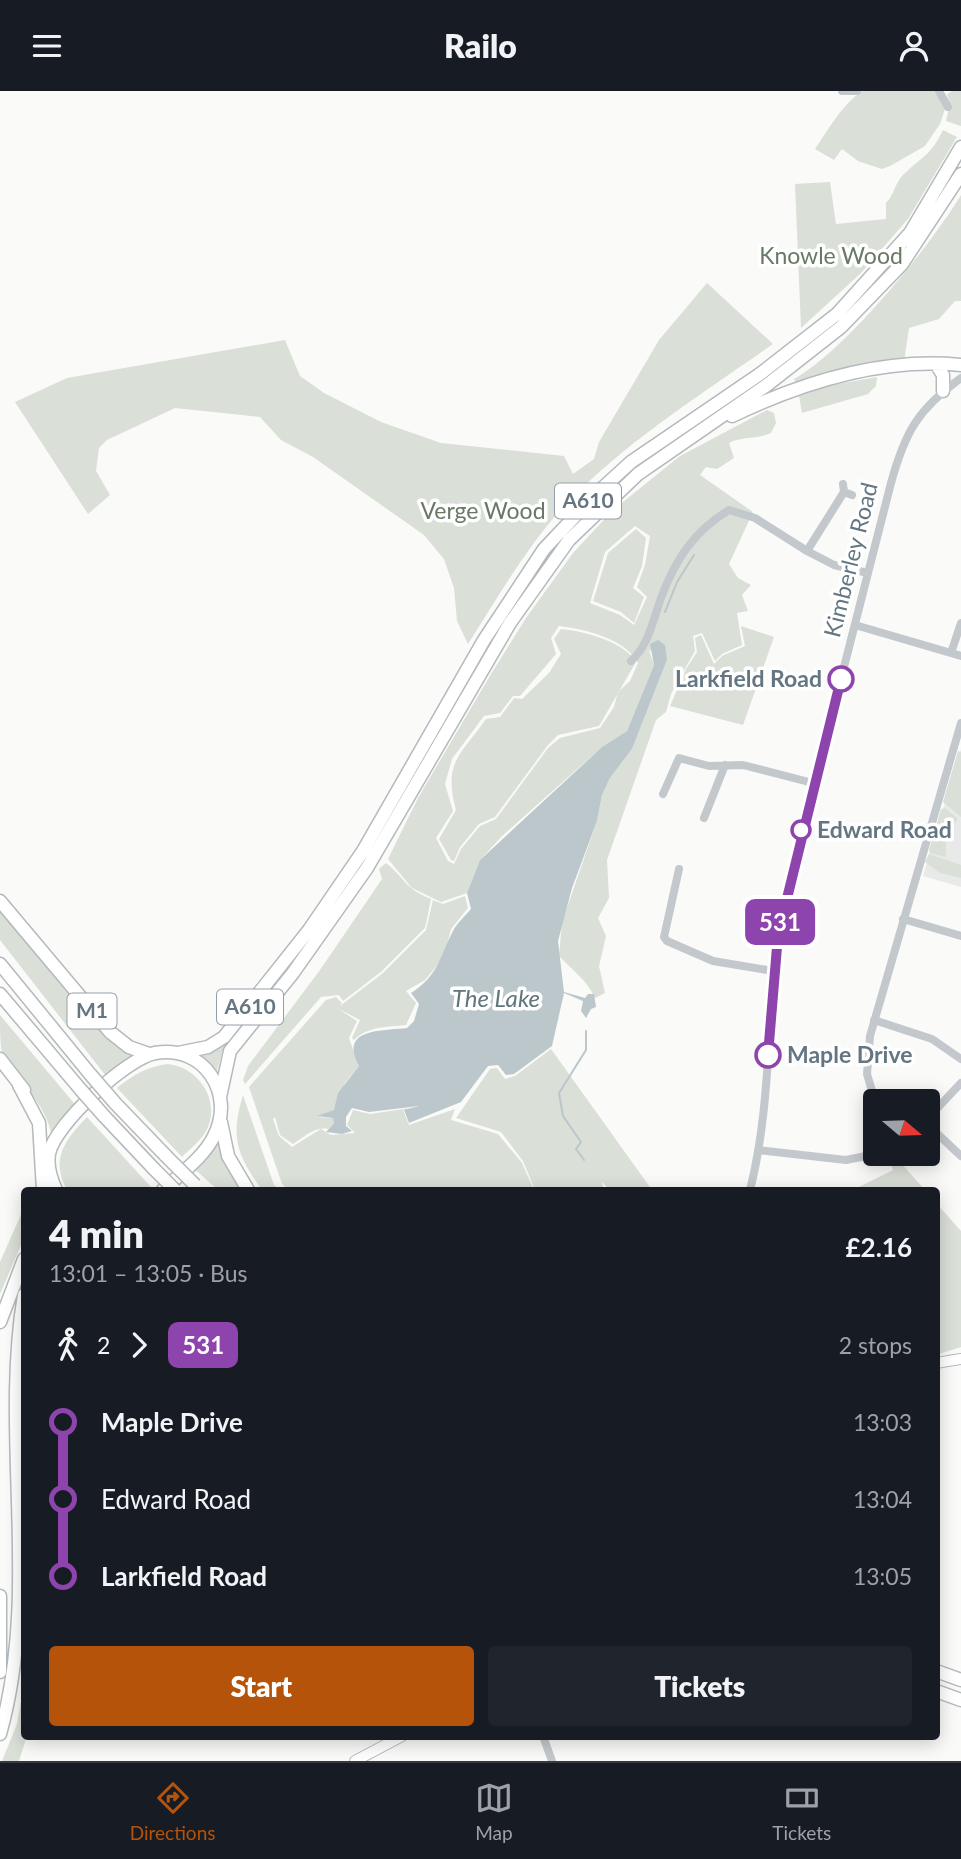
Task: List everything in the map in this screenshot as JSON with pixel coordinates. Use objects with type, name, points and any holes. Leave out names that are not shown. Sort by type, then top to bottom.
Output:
[{"type":"highway","name":"A610","points":[[178,1053],[208,1047],[224,1037],[309,930],[381,823],[484,640],[544,549],[597,493],[631,462],[760,374],[837,314],[909,233],[961,147]]},
{"type":"highway","name":"A610","points":[[220,1097],[230,1051],[300,963],[367,868],[510,623],[542,574],[569,540],[607,501],[684,440],[767,385],[841,327],[902,264],[961,174]]},
{"type":"highway","points":[[936,364],[943,375],[943,391]]},
{"type":"highway","points":[[684,440],[770,398],[833,378],[888,367],[961,365]]},
{"type":"highway","name":"M1","points":[[0,901],[110,1032],[129,1047],[149,1055]]},
{"type":"highway","name":"M1","points":[[0,964],[115,1103],[197,1187]]},
{"type":"highway","name":"M1","points":[[0,994],[104,1116],[172,1187]]},
{"type":"highway","points":[[49,1153],[61,1128],[126,1067],[149,1055],[178,1053],[207,1068],[217,1085],[228,1156],[246,1187]]},
{"type":"highway","points":[[0,1059],[41,1113],[49,1137],[51,1187]]},
{"type":"highway","points":[[19,1085],[39,1123],[51,1187]]},
{"type":"highway","points":[[166,1187],[208,1147],[220,1115]]},
{"type":"highway","points":[[0,1322],[21,1267]]},
{"type":"highway","points":[[3,1376],[12,1330],[21,1304]]},
{"type":"highway","points":[[0,1734],[11,1688],[15,1638],[3,1470]]},
{"type":"highway","points":[[0,1596],[0,1672]]},
{"type":"highway","points":[[940,1672],[961,1680]]},
{"type":"highway","points":[[940,1692],[961,1700]]},
{"type":"main road","points":[[940,1362],[961,1359]]},
{"type":"main road","points":[[355,1761],[394,1740]]},
{"type":"street","points":[[842,91],[857,91]]},
{"type":"street","points":[[939,91],[948,107]]},
{"type":"street","name":"Kimberley Road","points":[[751,1187],[758,1150],[773,971],[784,902],[813,783],[906,436],[921,411],[961,378]]},
{"type":"street","points":[[807,551],[846,490]]},
{"type":"street","points":[[631,661],[639,654],[651,629],[677,561],[705,524],[729,510],[755,518],[834,565],[868,573]]},
{"type":"street","points":[[951,653],[961,623]]},
{"type":"street","points":[[855,625],[961,656]]},
{"type":"street","points":[[873,1089],[867,1061],[874,1020],[961,723]]},
{"type":"street","points":[[663,794],[678,758],[709,766],[743,765],[813,783]]},
{"type":"street","points":[[704,818],[725,765]]},
{"type":"street","points":[[679,869],[664,937],[667,941],[713,961],[773,971]]},
{"type":"street","points":[[904,919],[961,936]]},
{"type":"street","points":[[874,1020],[932,1039],[961,1059]]},
{"type":"street","points":[[940,1105],[961,1083]]},
{"type":"street","points":[[940,1136],[961,1156]]},
{"type":"street","points":[[758,1150],[846,1160],[863,1157]]},
{"type":"street","points":[[544,1740],[552,1761]]},
{"type":"shaded area","points":[[961,749],[961,887],[923,876]]},
{"type":"green space","points":[[862,91],[935,91],[946,106],[940,124],[925,146],[882,169],[858,161],[842,149],[834,160],[815,149],[842,110]]},
{"type":"green space","points":[[961,91],[961,126],[946,121],[950,104],[947,94]]},
{"type":"green space","name":"Knowle Wood","points":[[943,130],[957,137],[908,219],[861,273],[801,328],[795,184],[830,182],[836,224],[886,219],[886,203],[900,178],[930,151]]},
{"type":"green space","points":[[961,195],[961,301],[955,301],[939,319],[909,328],[904,362],[796,384],[794,379],[837,345],[885,295],[929,241]]},
{"type":"green space","name":"Verge Wood","points":[[707,283],[773,344],[650,431],[581,489],[534,543],[468,644],[457,621],[454,588],[444,559],[424,535],[313,457],[281,440],[260,417],[175,408],[107,440],[99,448],[96,471],[110,495],[88,514],[15,402],[67,378],[285,340],[300,376],[324,393],[381,422],[441,443],[564,456],[573,474],[594,459],[599,442],[659,340]]},
{"type":"green space","points":[[877,377],[876,386],[868,394],[802,413],[799,396],[832,385]]},
{"type":"green space","points":[[767,410],[774,413],[776,423],[771,433],[729,443],[734,458],[717,469],[706,467],[700,475],[753,512],[729,564],[738,578],[751,585],[742,595],[748,611],[737,613],[742,645],[722,654],[715,661],[702,633],[693,636],[695,651],[671,694],[666,712],[656,720],[607,860],[609,898],[598,918],[606,936],[599,966],[605,993],[595,998],[583,980],[559,956],[562,922],[597,821],[602,795],[610,778],[632,749],[667,660],[649,650],[654,665],[627,731],[602,747],[502,836],[480,860],[467,893],[441,902],[412,888],[388,859],[418,798],[491,674],[526,618],[573,553],[613,510],[680,456]],"holes":[[[635,526],[650,536],[645,565],[637,587],[647,597],[634,625],[620,615],[590,603],[605,552]],[[559,626],[592,633],[615,642],[638,663],[630,681],[618,692],[614,707],[600,728],[560,738],[548,748],[496,819],[480,826],[461,849],[454,864],[448,861],[436,838],[453,811],[445,784],[452,759],[484,716],[500,713],[513,696],[520,696],[556,654],[551,638]]]},
{"type":"green space","points":[[636,529],[646,538],[642,566],[633,588],[644,597],[634,623],[621,612],[593,601],[608,553]]},
{"type":"green space","points":[[741,626],[774,637],[743,725],[670,706],[686,669],[697,652],[695,638],[701,635],[714,664],[722,656],[745,646]]},
{"type":"green space","points":[[561,629],[581,632],[614,643],[636,662],[599,726],[558,735],[495,817],[479,824],[460,847],[454,861],[451,860],[439,839],[456,810],[452,781],[456,760],[486,719],[500,717],[514,698],[522,699],[549,673],[561,654],[554,639]]},
{"type":"green space","points":[[958,751],[961,752],[961,817],[943,802]]},
{"type":"green space","points":[[945,808],[958,819],[946,835],[946,857],[930,853],[929,850],[941,809]]},
{"type":"green space","points":[[929,854],[961,865],[961,878],[940,873],[925,862]]},
{"type":"green space","points":[[386,863],[410,887],[431,899],[425,928],[382,971],[343,1001],[339,995],[321,997],[245,1084],[243,1080],[248,1066],[320,970],[382,879],[379,869]]},
{"type":"green space","points":[[465,896],[468,908],[451,929],[444,957],[425,980],[406,991],[416,1003],[406,1025],[365,1032],[354,1040],[352,1038],[360,1020],[337,1008],[357,1021],[349,1038],[359,1066],[345,1083],[334,1110],[318,1117],[333,1118],[334,1123],[328,1129],[323,1128],[314,1131],[293,1144],[280,1135],[275,1117],[273,1119],[279,1136],[292,1147],[321,1129],[331,1135],[355,1133],[347,1125],[353,1110],[370,1114],[416,1107],[403,1110],[409,1125],[455,1109],[451,1120],[498,1134],[522,1163],[533,1187],[286,1187],[282,1184],[249,1087],[326,1000],[336,997],[342,1003],[340,1006],[383,973],[426,930],[433,900],[443,904]]},
{"type":"green space","points":[[0,908],[104,1034],[134,1056],[109,1080],[0,940]]},
{"type":"green space","points":[[282,973],[285,974],[222,1052],[216,1075],[195,1055],[205,1052]]},
{"type":"green space","points":[[0,1015],[78,1108],[52,1137],[44,1113],[2,1053]]},
{"type":"green space","points":[[551,1049],[650,1187],[607,1187],[602,1182],[603,1187],[534,1187],[523,1161],[501,1132],[456,1118],[490,1069],[497,1068],[505,1079],[515,1076]]},
{"type":"green space","points":[[168,1064],[189,1072],[198,1079],[205,1088],[211,1110],[205,1133],[182,1157],[117,1088],[140,1072]]},
{"type":"green space","points":[[243,1095],[276,1187],[260,1187],[242,1156],[237,1135]]},
{"type":"green space","points":[[87,1117],[151,1187],[66,1187],[60,1159],[72,1134]]},
{"type":"green space","points":[[216,1141],[239,1187],[215,1187],[191,1166]]},
{"type":"green space","points":[[891,1166],[904,1166],[922,1187],[859,1187],[893,1170]]},
{"type":"green space","points":[[940,1207],[961,1231],[961,1347],[940,1354]]},
{"type":"green space","points":[[21,1215],[21,1245],[0,1294],[0,1262]]},
{"type":"green space","points":[[21,1701],[21,1740],[26,1740],[19,1761],[2,1761],[17,1724]]},
{"type":"water","name":"The Lake","points":[[658,640],[665,645],[667,660],[632,749],[610,778],[602,795],[597,821],[572,888],[558,941],[564,992],[585,998],[588,994],[594,994],[596,1007],[591,1009],[586,1018],[581,1011],[583,1001],[564,993],[552,1046],[514,1074],[506,1075],[498,1065],[488,1066],[461,1102],[409,1123],[404,1110],[419,1106],[369,1112],[352,1108],[346,1117],[346,1126],[352,1131],[342,1134],[326,1132],[334,1123],[333,1118],[317,1116],[334,1110],[338,1093],[359,1066],[354,1054],[354,1044],[358,1038],[375,1031],[407,1028],[414,1021],[419,1004],[411,993],[433,973],[455,928],[471,909],[467,893],[480,860],[602,747],[627,731],[654,665],[650,644]]},
{"type":"waterway","points":[[665,612],[677,582],[694,555]]},
{"type":"waterway","points":[[584,1160],[576,1149],[581,1142],[563,1116],[559,1093],[586,1050],[586,1031]]},
{"type":"bus line","name":"531","points":[[768,1055],[778,935],[791,871],[841,679]]},
{"type":"place","name":"Larkfield Road","points":[[841,679]]},
{"type":"place","name":"Edward Road","points":[[801,830]]},
{"type":"place","name":"Maple Drive","points":[[768,1055]]}]
